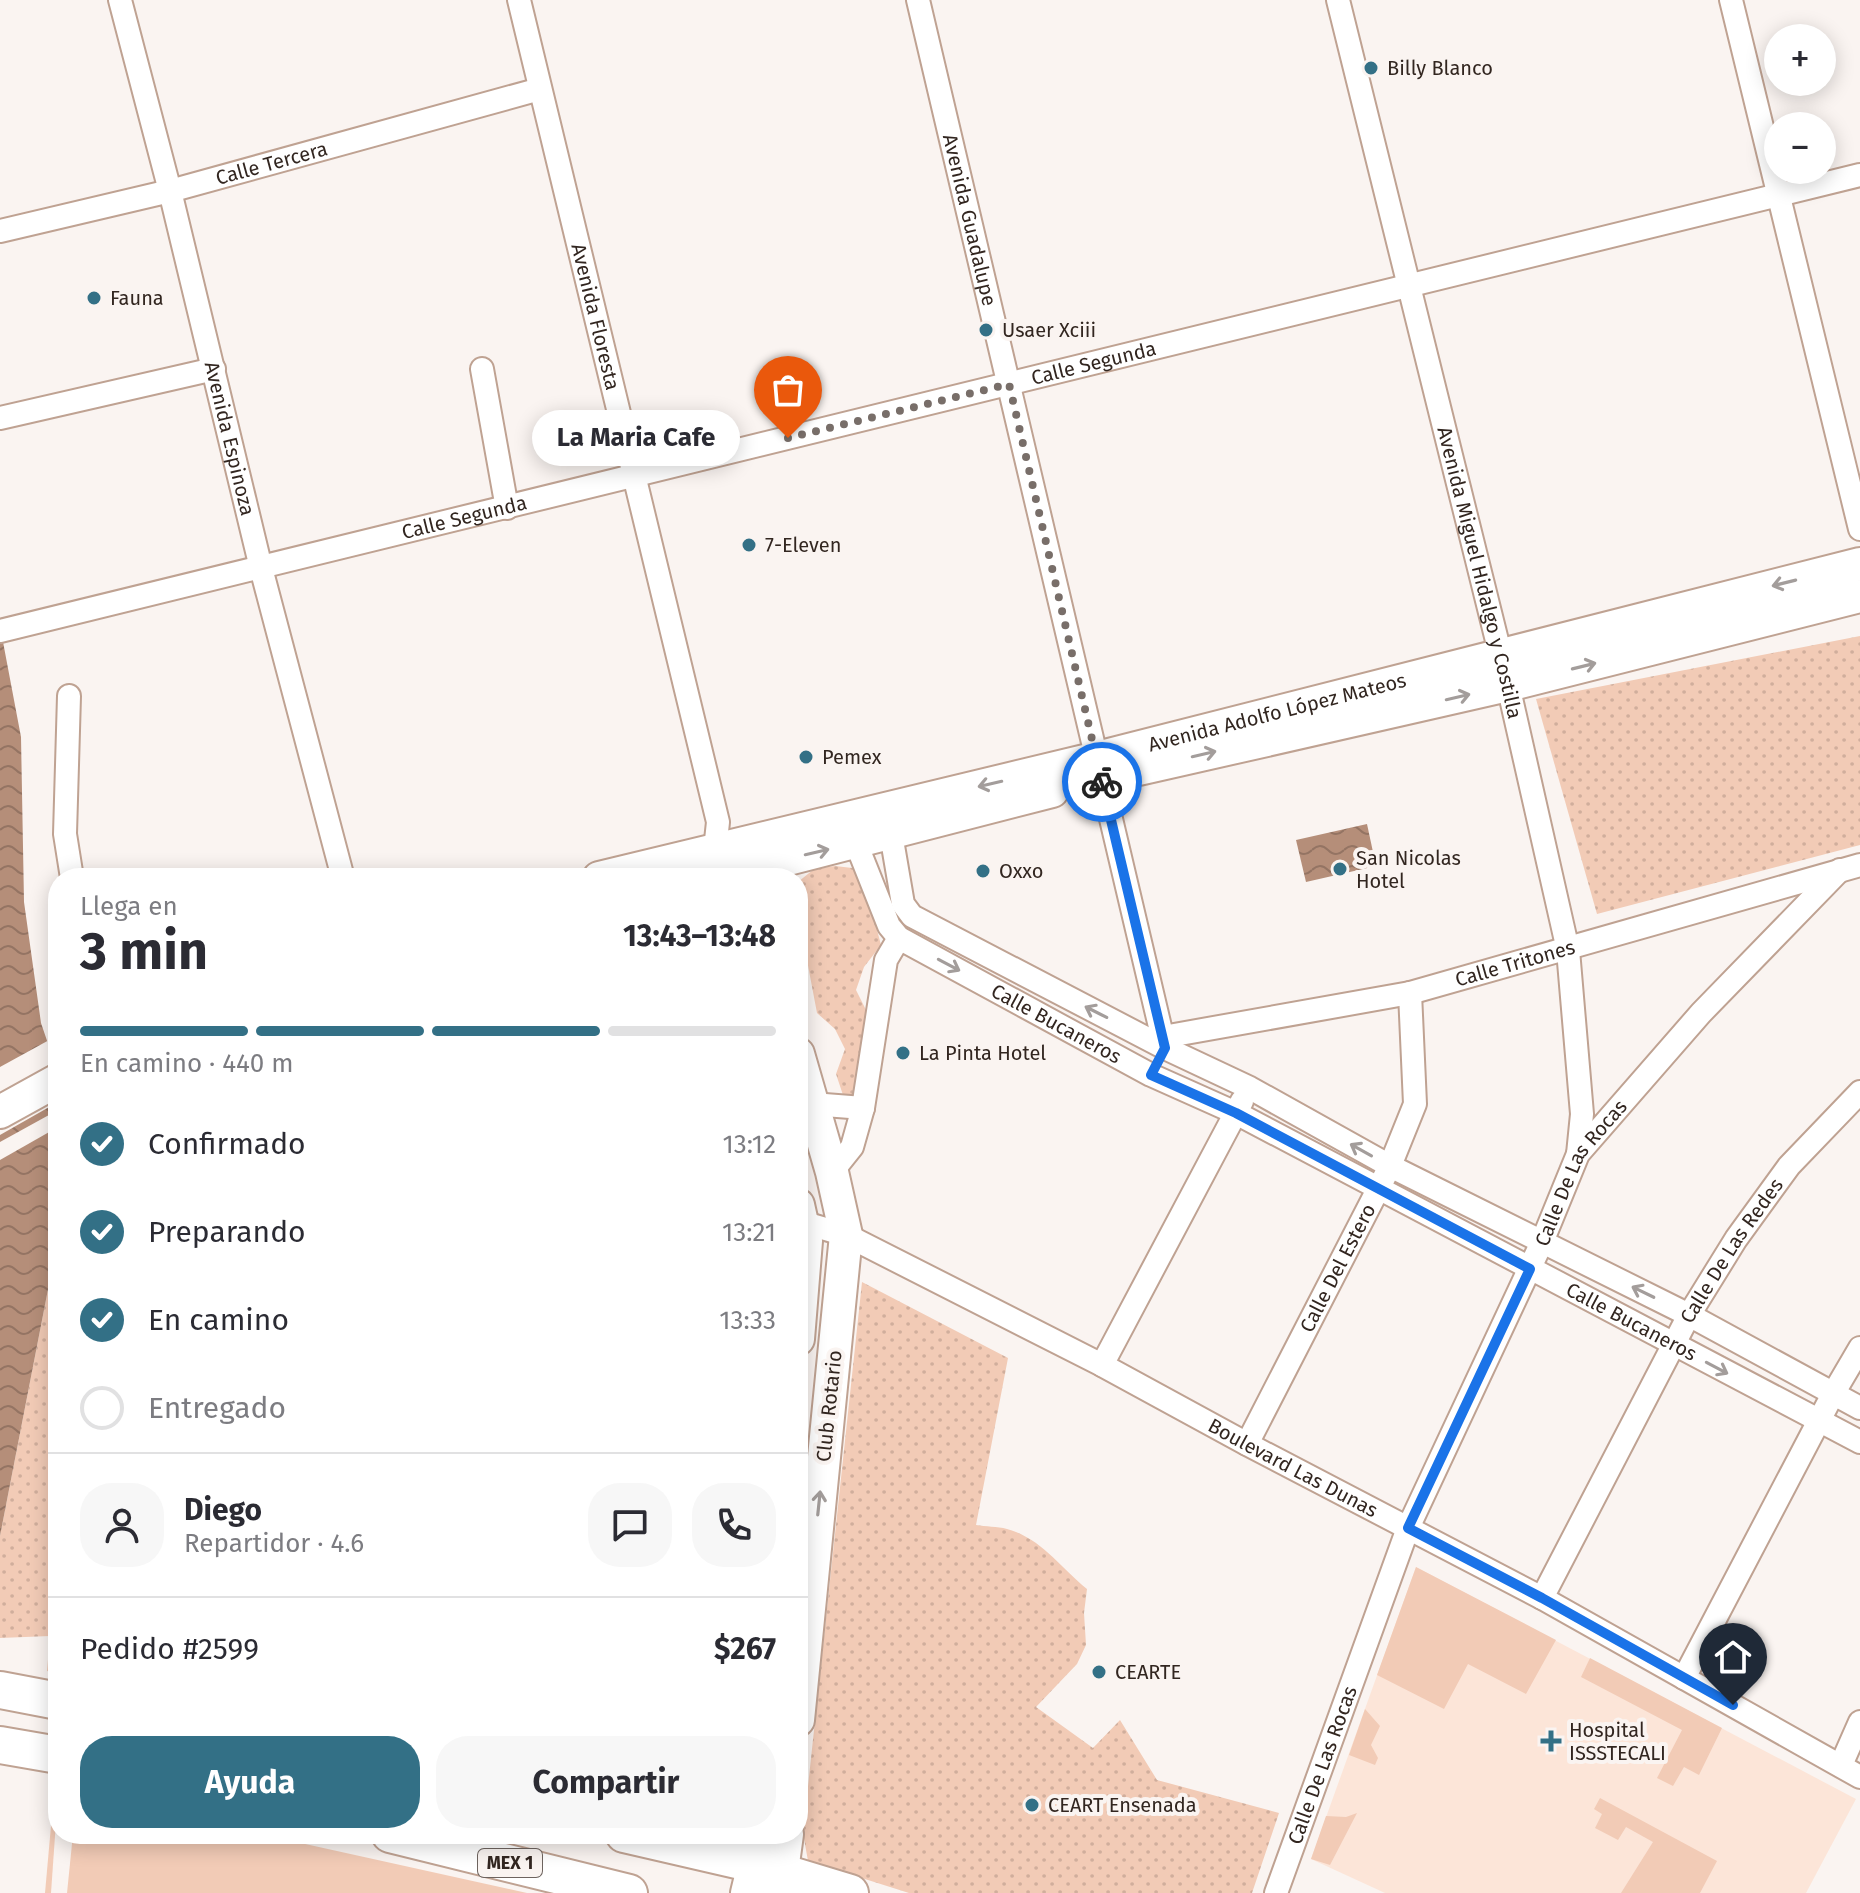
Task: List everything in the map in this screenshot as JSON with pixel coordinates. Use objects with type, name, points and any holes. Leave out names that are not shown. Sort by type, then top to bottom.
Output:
[{"type":"highway","points":[[12,1746],[48,1753]]},
{"type":"highway","name":"MEX 1","points":[[431,1844],[629,1893]]},
{"type":"highway","points":[[662,1844],[850,1893]]},
{"type":"main road","name":"Avenida Adolfo López Mateos","points":[[727,862],[1099,768],[1500,654],[1860,564]]},
{"type":"main road","name":"Avenida Adolfo López Mateos","points":[[679,868],[856,843],[1099,768],[1508,685],[1860,596]]},
{"type":"main road","points":[[0,1088],[48,1063]]},
{"type":"main road","points":[[0,1112],[48,1086]]},
{"type":"main road","points":[[808,1090],[846,1235]]},
{"type":"main road","name":"Club Rotario","points":[[808,1619],[846,1235]]},
{"type":"main road","points":[[764,1871],[781,1844]]},
{"type":"street","name":"Avenida Espinoza","points":[[120,0],[170,191],[261,568],[340,868]]},
{"type":"street","name":"Avenida Floresta","points":[[519,0],[727,862]]},
{"type":"street","name":"Avenida Guadalupe","points":[[918,0],[1164,1042]]},
{"type":"street","name":"Avenida Miguel Hidalgo y Costilla","points":[[1338,0],[1508,685],[1568,950],[1582,1114],[1578,1154]]},
{"type":"street","points":[[1731,0],[1860,529]]},
{"type":"street","name":"Calle Tercera","points":[[0,231],[170,191],[540,89]]},
{"type":"street","name":"Calle Segunda","points":[[0,631],[1860,175]]},
{"type":"street","points":[[0,418],[214,369]]},
{"type":"street","points":[[482,369],[507,508]]},
{"type":"street","points":[[69,696],[65,834],[70,868]]},
{"type":"street","name":"Calle Bucaneros","points":[[891,834],[903,904],[912,916],[1164,1042],[1390,1166],[1689,1315],[1860,1408]]},
{"type":"street","points":[[832,1172],[852,1147],[863,1108],[886,960],[899,938],[889,926],[856,843]]},
{"type":"street","name":"Calle Tritones","points":[[1164,1042],[1410,993],[1850,868]]},
{"type":"street","name":"Calle De Las Rocas","points":[[1276,1893],[1408,1528],[1530,1269],[1578,1154],[1701,1013],[1850,868]]},
{"type":"street","name":"Calle Bucaneros","points":[[899,938],[1151,1075],[1236,1113],[1860,1442]]},
{"type":"street","name":"Calle Del Estero","points":[[1247,1444],[1390,1166],[1415,1104],[1410,993]]},
{"type":"street","points":[[1151,1075],[1164,1042]]},
{"type":"street","points":[[1102,1365],[1250,1088]]},
{"type":"street","name":"Calle De Las Redes","points":[[1542,1598],[1689,1315],[1736,1239],[1789,1166],[1860,1092]]},
{"type":"street","points":[[812,1104],[863,1108]]},
{"type":"street","name":"Boulevard Las Dunas","points":[[808,1220],[846,1235],[1102,1365],[1542,1598],[1860,1777]]},
{"type":"street","points":[[1684,1678],[1860,1348]]},
{"type":"street","points":[[1841,1765],[1860,1722]]},
{"type":"shaded area","points":[[1860,636],[1860,845],[1597,914],[1536,699]]},
{"type":"shaded area","points":[[835,866],[861,869],[881,945],[864,967],[856,990],[868,1014],[858,1095],[843,1095],[836,1074],[845,1049],[835,1029],[817,1013],[808,966],[808,874],[814,869]]},
{"type":"shaded area","name":"CEARTE","points":[[862,1282],[1008,1358],[976,1525],[1007,1529],[1030,1539],[1087,1589],[1084,1613],[1086,1645],[1077,1664],[1036,1707],[1093,1748],[1120,1720],[1157,1780],[1279,1813],[1252,1893],[909,1893],[808,1861],[805,1844],[808,1844],[808,1786]]},
{"type":"shaded area","points":[[48,1289],[48,1636],[0,1638],[0,1536]]},
{"type":"shaded area","name":"Hospital ISSSTECALI","points":[[1416,1567],[1856,1799],[1806,1893],[1385,1893],[1311,1859]]},
{"type":"shaded area","points":[[1416,1567],[1556,1640],[1526,1694],[1468,1664],[1444,1709],[1377,1675]]},
{"type":"shaded area","points":[[1590,1658],[1722,1728],[1699,1775],[1684,1767],[1673,1786],[1657,1778],[1682,1730],[1581,1677]]},
{"type":"shaded area","points":[[1365,1709],[1380,1726],[1371,1745],[1378,1758],[1375,1765],[1349,1755]]},
{"type":"shaded area","points":[[1600,1798],[1717,1861],[1700,1893],[1621,1893],[1653,1842],[1626,1827],[1618,1840],[1595,1828],[1602,1814],[1594,1809]]},
{"type":"shaded area","points":[[1357,1813],[1330,1865],[1311,1859],[1326,1816],[1346,1817]]},
{"type":"shaded area","points":[[49,1844],[54,1844],[51,1893],[45,1893]]},
{"type":"shaded area","points":[[72,1844],[305,1844],[527,1893],[67,1893]]},
{"type":"water","points":[[0,626],[21,737],[24,902],[41,1023],[48,1044],[48,1289],[0,1536]]},
{"type":"water","points":[[1367,824],[1376,866],[1306,882],[1296,840]]},
{"type":"pier","points":[[48,1041],[48,1108],[0,1135],[0,1067]]},
{"type":"pier","points":[[48,1116],[48,1133],[0,1160],[0,1142]]},
{"type":"way so far","points":[[788,438],[1009,384],[1102,782]]},
{"type":"place","name":"Billy Blanco","points":[[1371,68]]},
{"type":"place","name":"Fauna","points":[[94,298]]},
{"type":"place","name":"Usaer Xciii","points":[[986,330]]},
{"type":"place","name":"La Maria Cafe","points":[[788,438]]},
{"type":"place","name":"7-Eleven","points":[[749,545]]},
{"type":"place","name":"Pemex","points":[[806,757]]},
{"type":"place","name":"San Nicolas Hotel","points":[[1340,869]]},
{"type":"place","name":"Oxxo","points":[[983,871]]},
{"type":"place","name":"La Pinta Hotel","points":[[903,1053]]},
{"type":"place","name":"CEARTE","points":[[1099,1672]]},
{"type":"place","name":"Hospital ISSSTECALI","points":[[1551,1741]]},
{"type":"place","name":"CEART Ensenada","points":[[1032,1805]]},
{"type":"route","points":[[1102,782],[1165,1048],[1151,1075],[1236,1113],[1530,1269],[1408,1528],[1542,1598],[1733,1705]]}]
